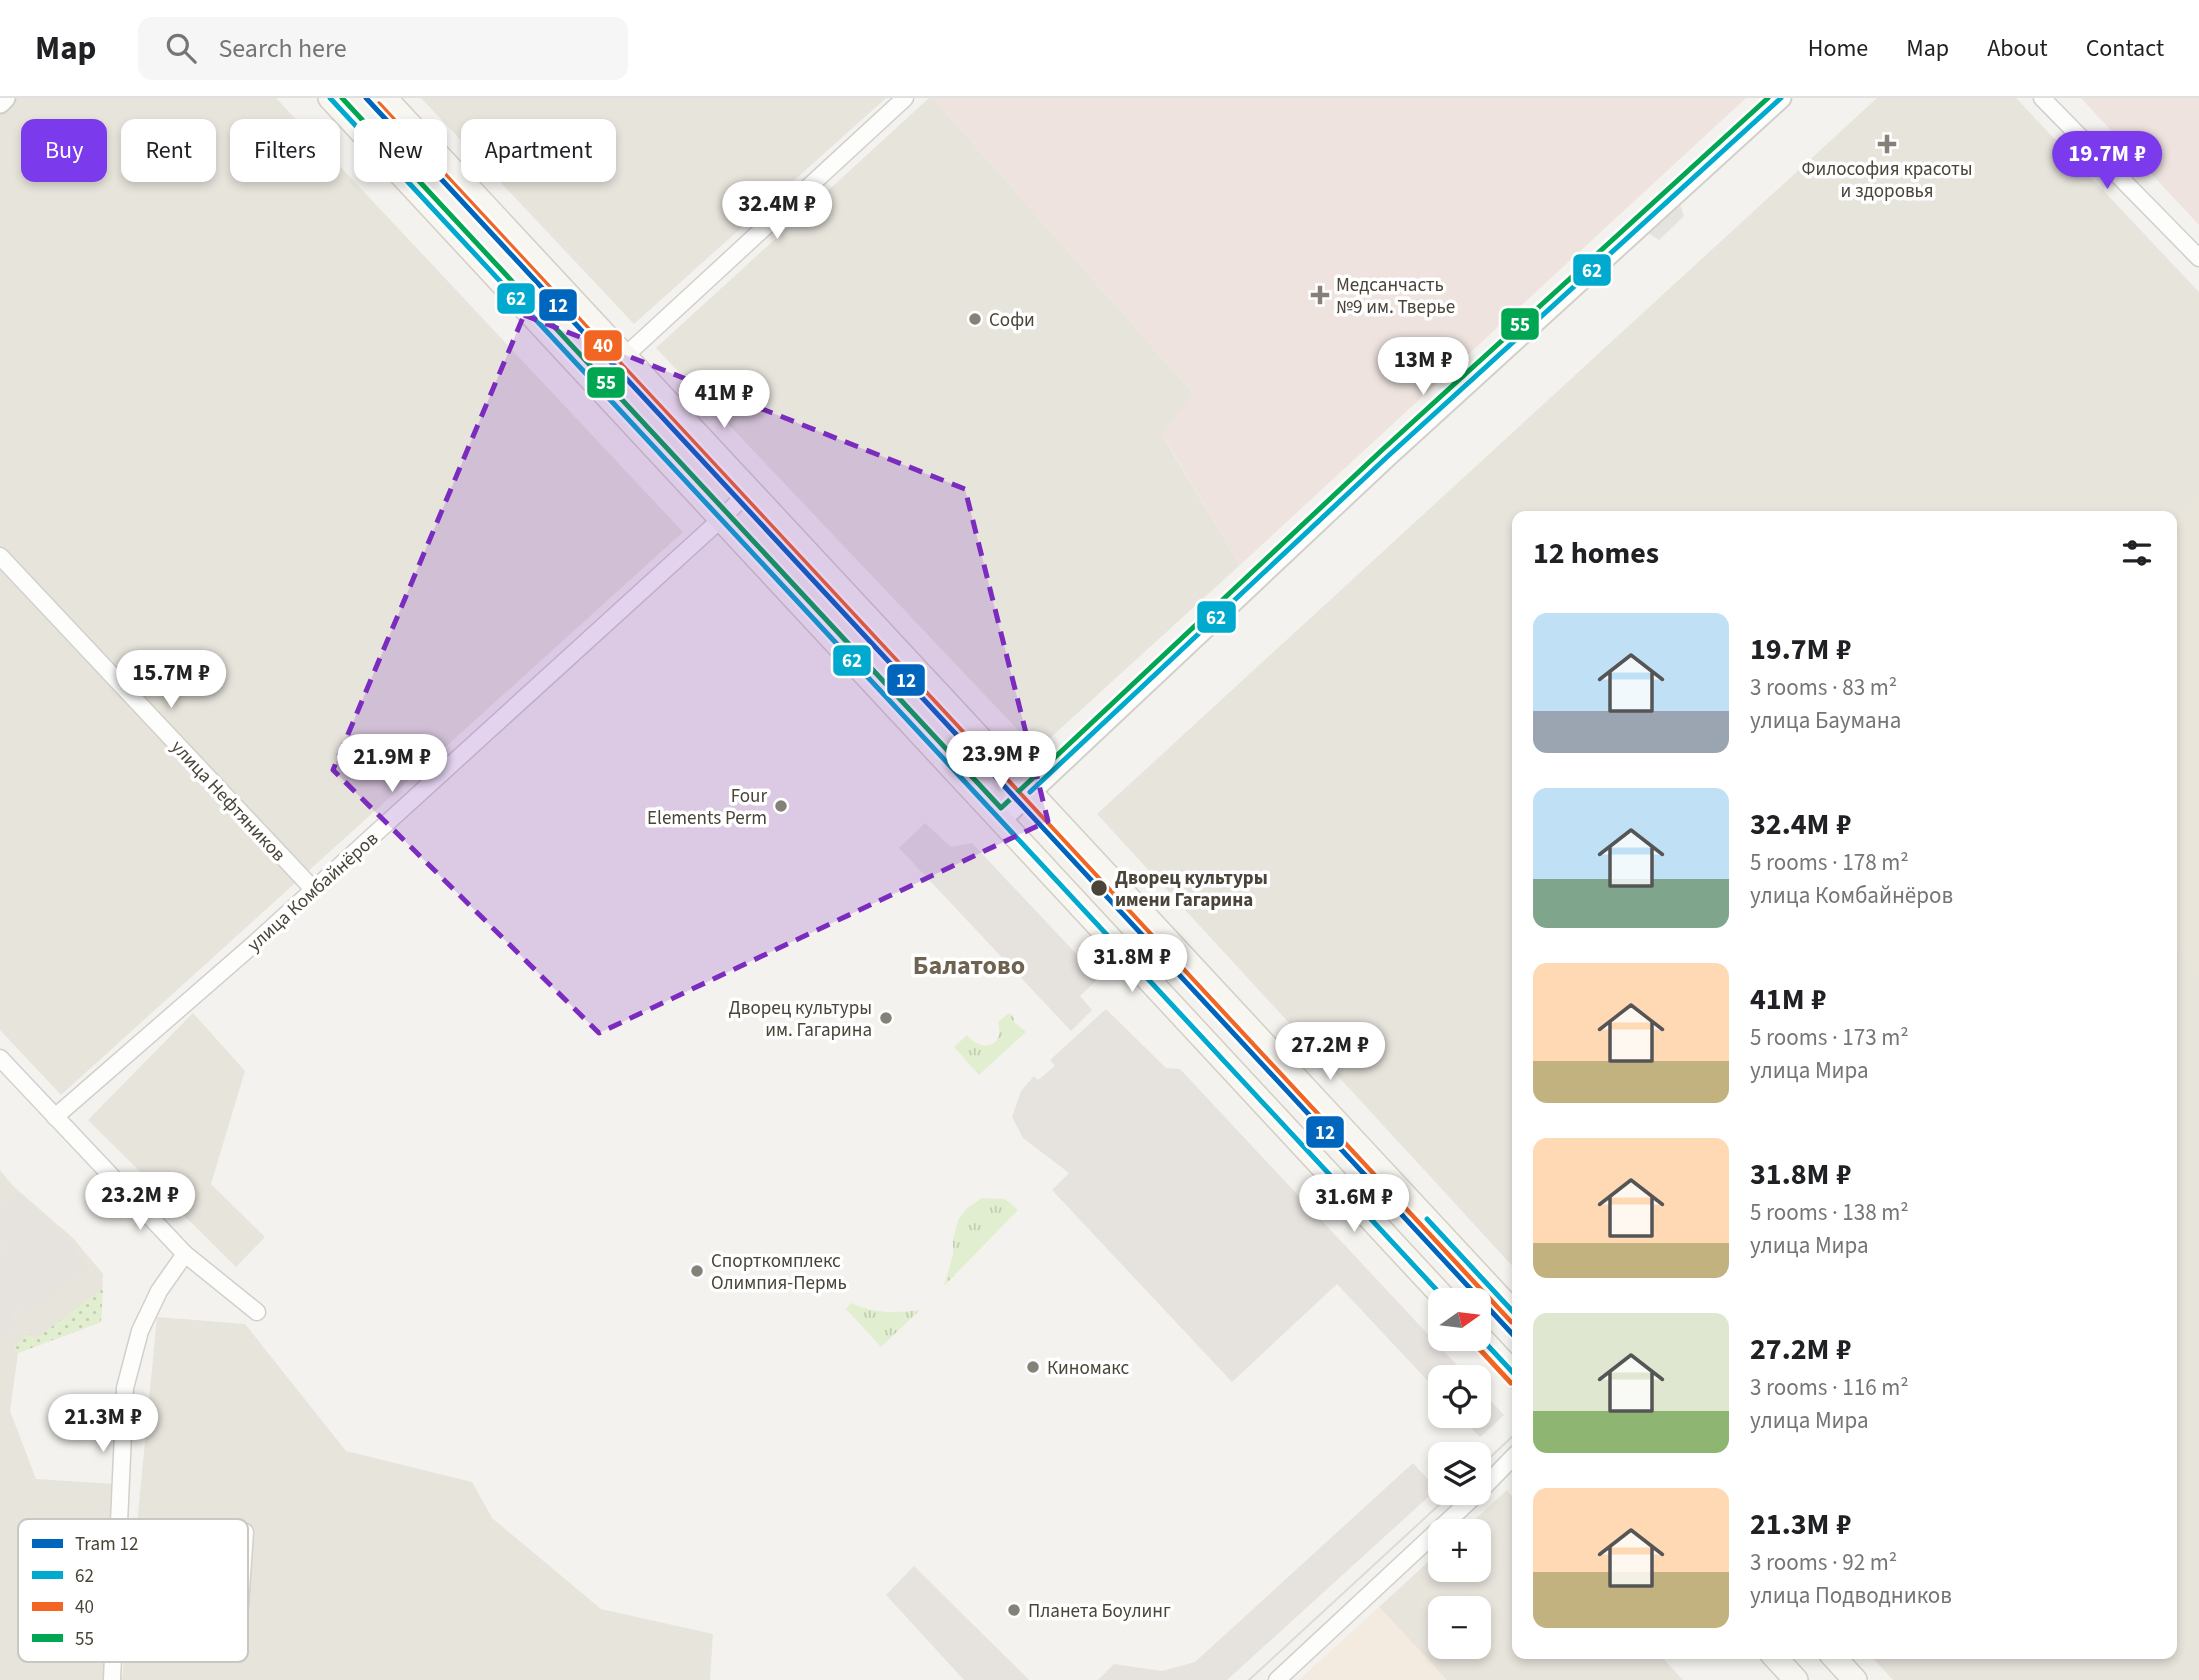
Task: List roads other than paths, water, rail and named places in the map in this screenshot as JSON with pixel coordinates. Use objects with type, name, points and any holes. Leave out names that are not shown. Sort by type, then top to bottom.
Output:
[{"type":"main road","points":[[330,98],[1435,1288]]},
{"type":"main road","points":[[385,98],[1512,1311]]},
{"type":"main road","points":[[1491,1349],[1512,1372]]},
{"type":"main road","points":[[1777,1659],[1796,1680]]},
{"type":"main road","points":[[1836,1659],[1855,1680]]},
{"type":"street","points":[[0,103],[5,98]]},
{"type":"street","points":[[625,356],[905,98]]},
{"type":"street","points":[[1001,820],[1397,448],[1781,98]]},
{"type":"street","points":[[2042,98],[2199,258]]},
{"type":"street","name":"улица Комбайнёров","points":[[55,1117],[314,890],[750,490]]},
{"type":"street","name":"улица Нефтяников","points":[[0,556],[314,890]]},
{"type":"street","points":[[0,1058],[186,1254],[257,1312]]},
{"type":"street","points":[[119,1519],[125,1388],[140,1331],[159,1291],[186,1254]]},
{"type":"street","points":[[1491,1480],[1512,1457]]},
{"type":"street","points":[[1276,1680],[1466,1505]]},
{"type":"street","points":[[112,1680],[113,1662]]},
{"type":"tram line","name":"12","points":[[366,98],[1512,1334]]},
{"type":"tram line","points":[[1491,1457],[1512,1437]]},
{"type":"tram line","points":[[1249,1680],[1439,1505]]},
{"type":"place","name":"Философия красоты и здоровья","points":[[1887,144]]},
{"type":"place","name":"Медсанчасть №9 им. Тверье","points":[[1320,295]]},
{"type":"place","name":"Софи","points":[[975,319]]},
{"type":"place","name":"Four Elements Perm","points":[[781,806]]},
{"type":"place","name":"Дворец культуры имени Гагарина","points":[[1099,888]]},
{"type":"place","name":"Дворец культуры им. Гагарина","points":[[886,1018]]},
{"type":"place","name":"Спорткомплекс Олимпия-Пермь","points":[[697,1271]]},
{"type":"place","name":"Киномакс","points":[[1033,1367]]},
{"type":"place","name":"Планета Боулинг","points":[[1014,1610]]},
{"type":"district","name":"Балатово","points":[[969,965]]}]
